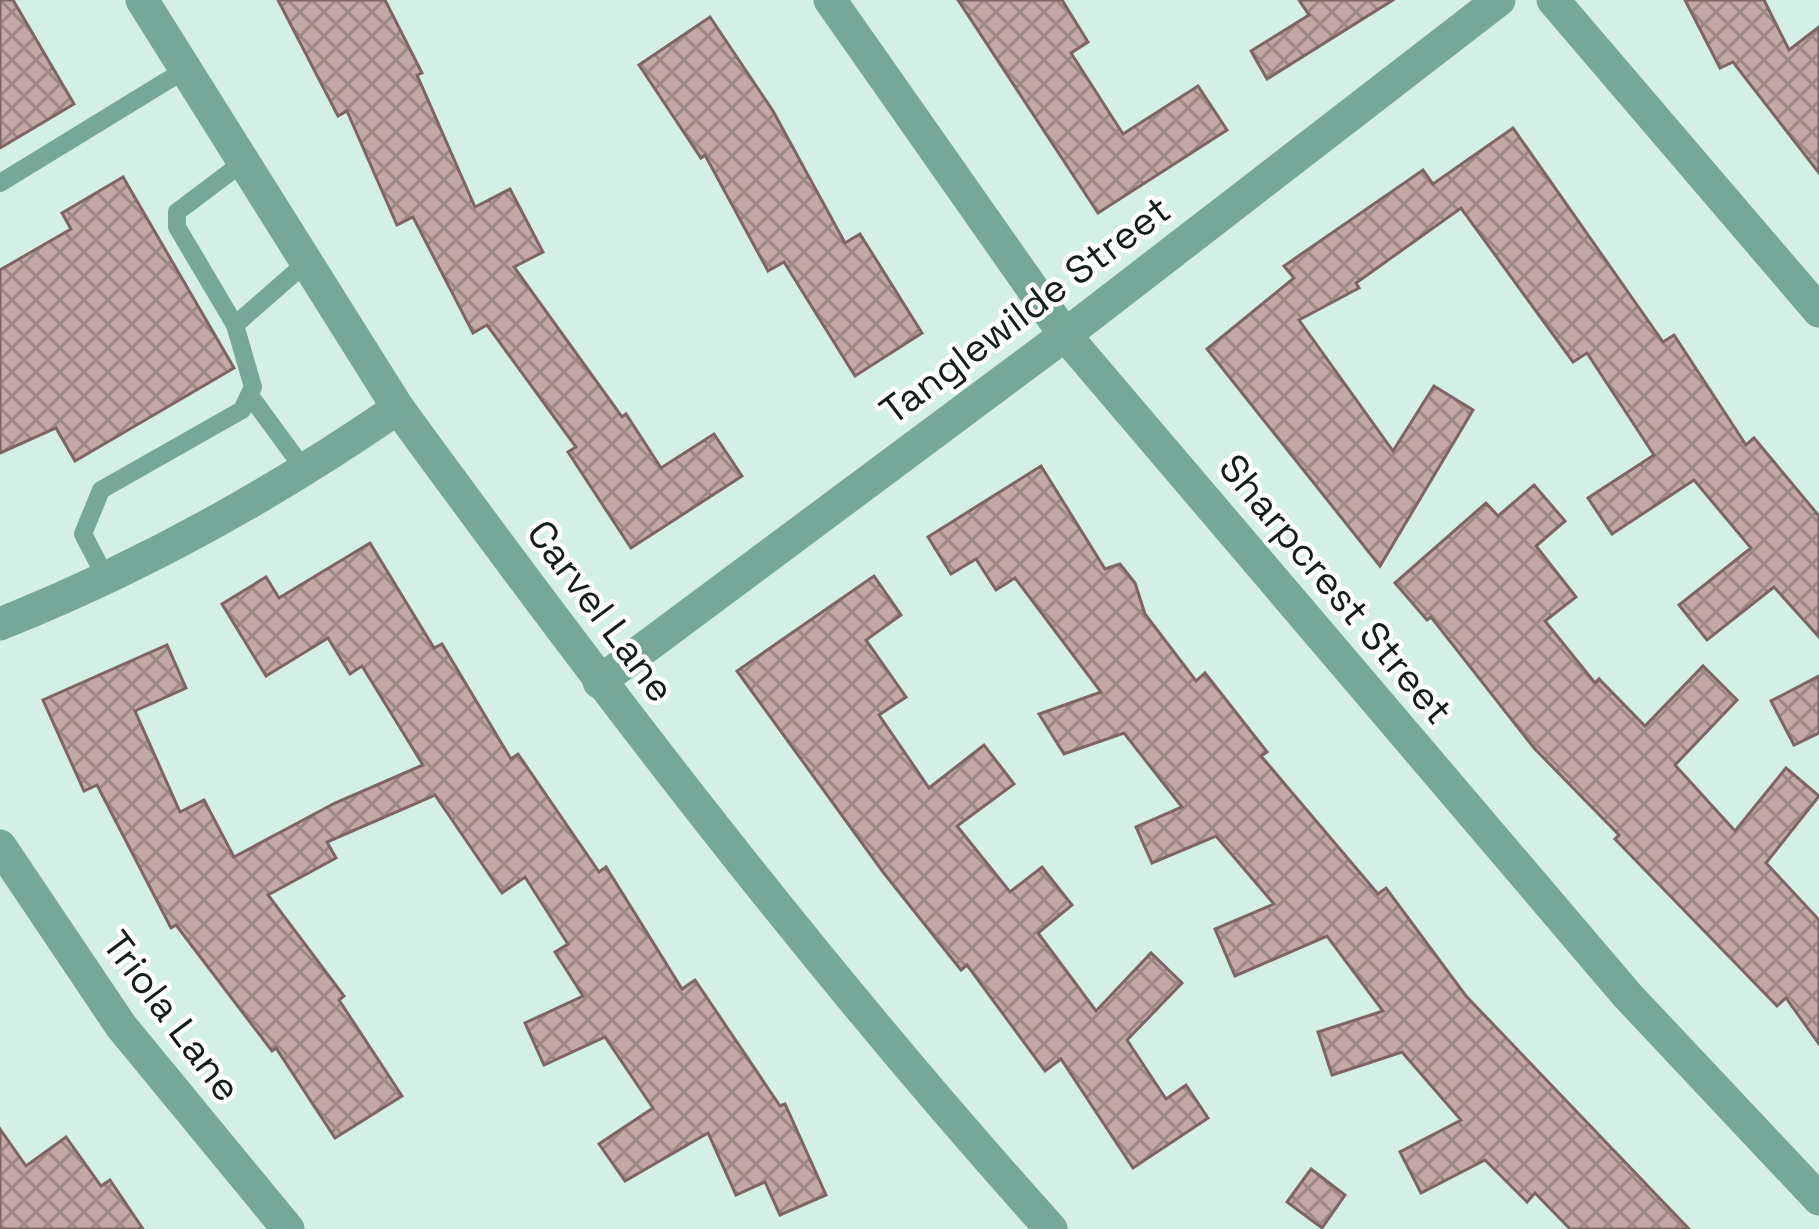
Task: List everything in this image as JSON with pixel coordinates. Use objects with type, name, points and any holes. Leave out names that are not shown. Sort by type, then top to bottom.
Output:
[{"type":"street","name":"Carvel Lane","points":[[142,0],[398,408],[598,682],[975,1145],[1051,1229]]},
{"type":"street","name":"Sharpcrest Street","points":[[830,0],[1065,335],[1627,995],[1819,1199]]},
{"type":"street","name":"Tanglewilde Street","points":[[598,682],[1065,335],[1499,0]]},
{"type":"street","points":[[1553,0],[1819,311]]},
{"type":"street","points":[[0,624],[106,580],[306,472],[398,408]]},
{"type":"street","name":"Triola Lane","points":[[0,846],[121,1026],[288,1229]]},
{"type":"lane","points":[[0,183],[183,70]]},
{"type":"lane","points":[[242,163],[177,212],[177,227],[235,325],[251,397],[306,472]]},
{"type":"lane","points":[[235,325],[244,312],[307,262]]},
{"type":"lane","points":[[106,580],[83,534],[101,490],[242,410],[251,397]]},
{"type":"building","points":[[0,0],[13,0],[74,104],[0,148]]},
{"type":"building","points":[[278,0],[385,0],[422,73],[417,75],[475,207],[510,189],[543,252],[514,267],[622,417],[626,414],[661,468],[714,434],[742,476],[631,548],[568,452],[576,447],[487,325],[473,333],[413,217],[397,225],[347,111],[338,116]]},
{"type":"building","points":[[958,0],[1062,0],[1088,42],[1071,53],[1123,134],[1198,86],[1227,130],[1098,213]]},
{"type":"building","points":[[1299,0],[1393,0],[1267,79],[1251,51],[1309,15]]},
{"type":"building","points":[[1685,0],[1764,0],[1789,50],[1819,27],[1819,173],[1733,62],[1720,68]]},
{"type":"building","points":[[710,17],[773,111],[845,243],[860,234],[922,333],[855,376],[784,262],[768,271],[705,155],[701,158],[639,65]]},
{"type":"building","points":[[1513,128],[1663,342],[1674,335],[1746,445],[1754,438],[1819,516],[1819,637],[1774,587],[1707,640],[1679,605],[1751,548],[1694,480],[1612,534],[1588,498],[1654,455],[1587,353],[1573,362],[1461,208],[1356,283],[1359,288],[1299,320],[1393,451],[1434,386],[1473,410],[1380,566],[1207,349],[1294,278],[1284,266],[1423,170],[1433,184]]},
{"type":"building","points":[[123,177],[234,368],[75,461],[56,428],[0,453],[0,270],[71,229],[62,213]]},
{"type":"building","points":[[1041,466],[1105,569],[1120,564],[1135,583],[1145,614],[1196,681],[1205,673],[1267,752],[1261,756],[1378,894],[1386,888],[1466,996],[1689,1229],[1570,1229],[1535,1193],[1527,1202],[1485,1160],[1421,1193],[1400,1152],[1461,1120],[1402,1052],[1332,1075],[1318,1032],[1383,1011],[1327,936],[1235,976],[1215,929],[1274,904],[1216,836],[1152,863],[1136,827],[1182,807],[1124,733],[1064,754],[1039,714],[1101,692],[1015,578],[996,590],[976,559],[951,574],[928,537]]},
{"type":"building","points":[[1534,485],[1565,521],[1536,546],[1576,597],[1545,621],[1595,683],[1599,679],[1645,726],[1703,666],[1737,700],[1675,765],[1735,831],[1786,768],[1819,796],[1766,863],[1819,920],[1819,1044],[1786,998],[1777,1006],[1615,839],[1619,835],[1534,748],[1431,617],[1427,620],[1395,583],[1486,503],[1498,516]]},
{"type":"building","points":[[370,543],[434,648],[442,644],[511,759],[518,754],[599,872],[606,867],[682,989],[695,980],[780,1106],[785,1104],[826,1195],[780,1215],[765,1182],[736,1195],[708,1133],[625,1181],[599,1144],[653,1108],[605,1037],[544,1065],[525,1023],[583,996],[555,952],[568,944],[525,877],[502,893],[435,795],[327,842],[336,858],[268,895],[344,996],[339,1000],[402,1096],[335,1138],[276,1048],[272,1051],[176,925],[171,928],[97,785],[84,791],[43,700],[167,645],[186,688],[135,711],[180,812],[204,800],[234,857],[335,803],[423,765],[362,666],[350,674],[328,638],[266,676],[222,604],[266,577],[279,598]]},
{"type":"building","points":[[874,576],[901,615],[866,640],[906,697],[879,715],[929,788],[984,745],[1014,784],[957,826],[1010,892],[1042,867],[1072,905],[1038,933],[1096,1011],[1151,953],[1182,983],[1127,1040],[1166,1099],[1186,1085],[1208,1118],[1133,1168],[1061,1059],[1045,1071],[967,965],[961,970],[883,872],[737,671]]},
{"type":"building","points":[[1819,676],[1819,733],[1794,745],[1771,701]]},
{"type":"building","points":[[0,1129],[26,1166],[66,1137],[101,1186],[110,1180],[143,1229],[0,1229]]},
{"type":"building","points":[[1311,1169],[1345,1195],[1322,1228],[1287,1202]]}]
